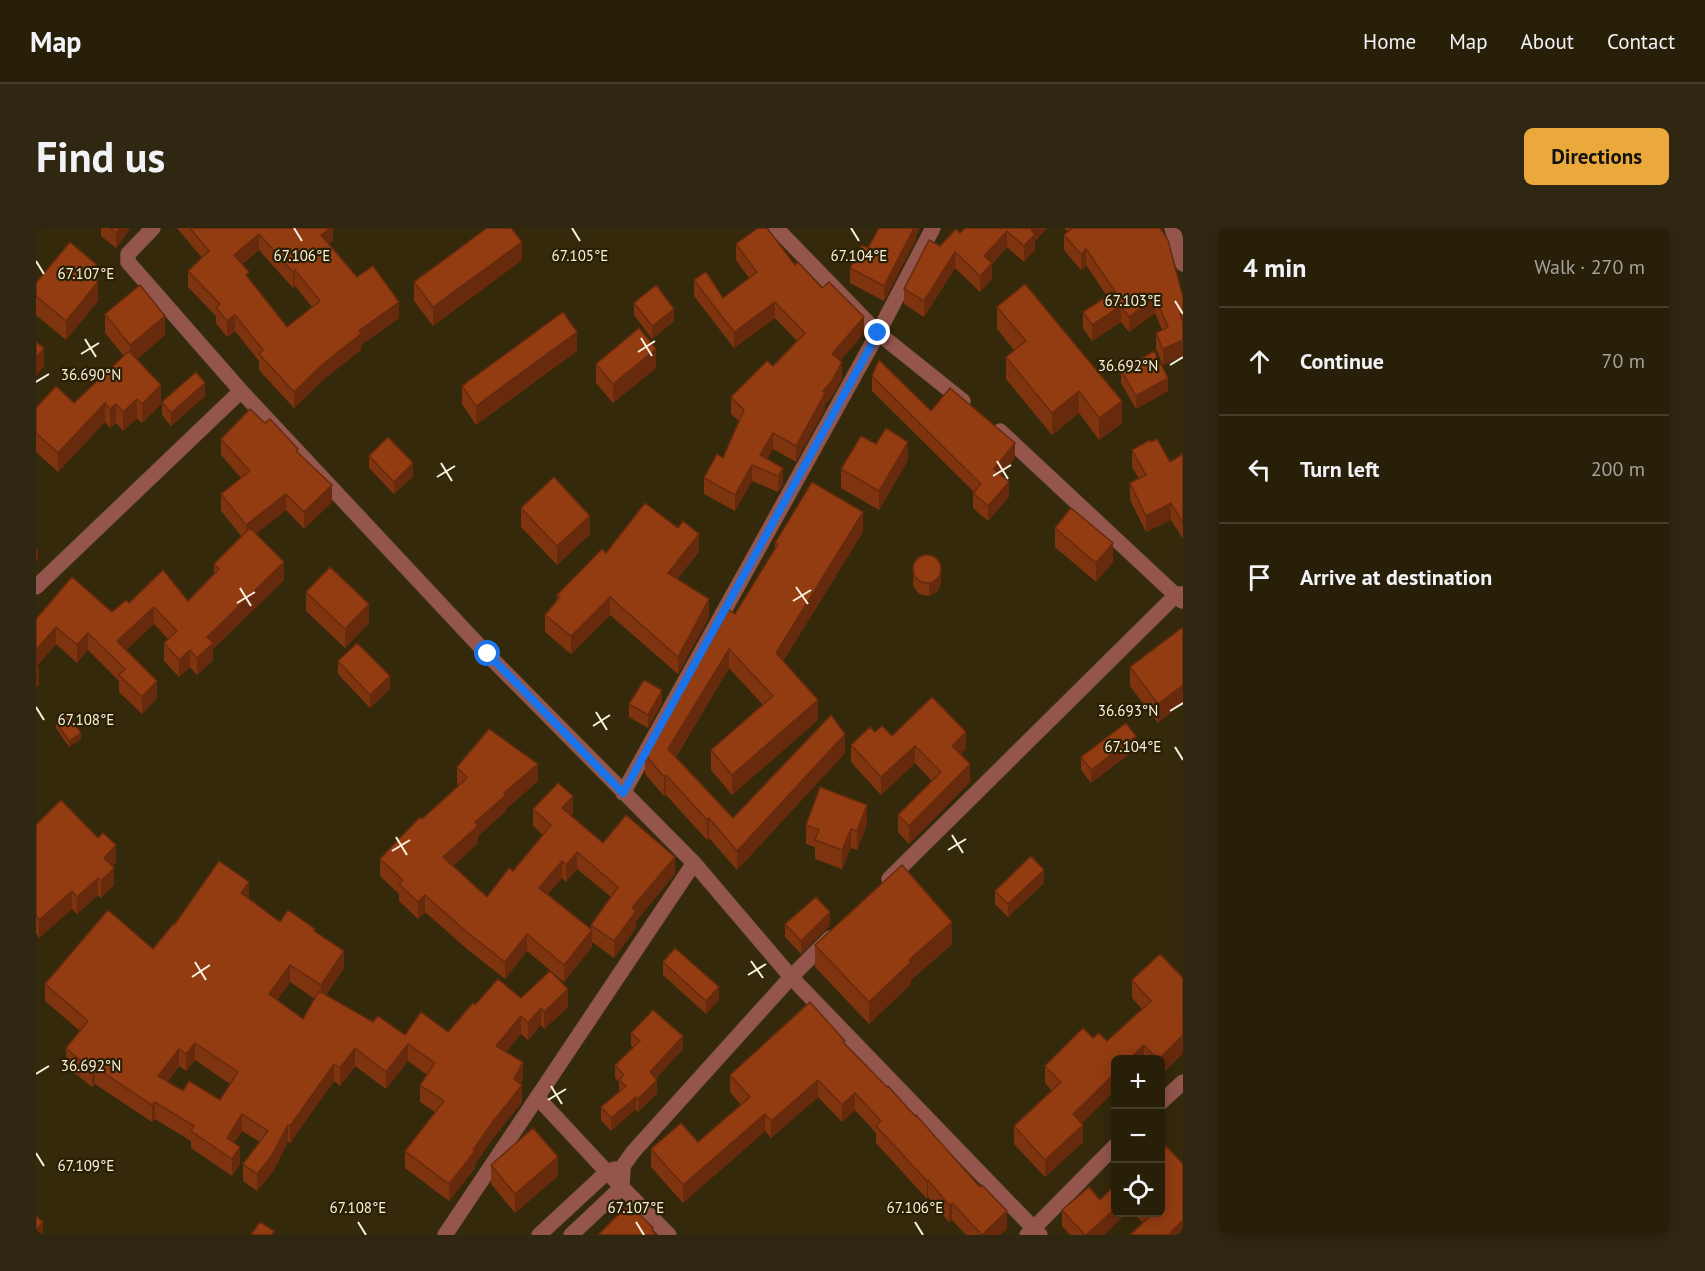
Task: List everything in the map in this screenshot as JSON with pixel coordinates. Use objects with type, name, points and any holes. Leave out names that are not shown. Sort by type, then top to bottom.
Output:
[{"type":"street","points":[[153,228],[128,254],[128,262],[242,391],[488,654],[694,863],[791,977],[1034,1233],[1111,1150]]},
{"type":"street","points":[[776,228],[878,333],[971,408]]},
{"type":"street","points":[[623,793],[878,333],[933,228]]},
{"type":"street","points":[[1172,228],[1183,264]]},
{"type":"street","points":[[36,587],[242,391]]},
{"type":"street","points":[[874,894],[1181,597],[990,423]]},
{"type":"street","points":[[445,1235],[694,863]]},
{"type":"street","points":[[572,1235],[622,1187],[623,1166],[633,1152],[791,977],[841,927]]},
{"type":"street","points":[[1165,1099],[1183,1082]]},
{"type":"street","points":[[537,1097],[669,1235]]},
{"type":"street","points":[[538,1235],[607,1172],[623,1166]]},
{"type":"building","points":[[110,228],[120,228],[116,233]]},
{"type":"building","points":[[190,228],[330,228],[321,235],[357,277],[373,266],[399,302],[359,331],[361,334],[324,363],[294,392],[259,354],[263,350],[235,315],[227,321],[216,307],[220,304],[188,271],[209,251]],"holes":[[[259,234],[293,272],[295,270],[320,301],[287,327],[246,275],[249,272],[234,255]]]},
{"type":"building","points":[[487,228],[511,228],[522,242],[433,307],[414,282]]},
{"type":"building","points":[[758,228],[767,228],[795,265],[798,262],[822,288],[829,282],[864,317],[832,354],[842,362],[823,391],[825,393],[796,446],[773,433],[760,455],[783,468],[778,476],[752,465],[735,495],[704,478],[717,454],[723,458],[744,410],[731,397],[767,361],[773,366],[805,333],[775,302],[734,332],[694,280],[706,272],[723,298],[757,272],[736,244]]},
{"type":"building","points":[[879,228],[914,228],[884,286],[850,268],[862,245],[868,248]]},
{"type":"building","points":[[965,228],[1033,228],[1031,230],[1035,234],[1024,246],[1007,231],[984,256],[992,263],[980,276],[955,252],[924,301],[904,289],[929,240],[940,246],[956,229],[960,233]]},
{"type":"building","points":[[1072,228],[1160,228],[1168,240],[1183,294],[1183,313],[1180,314],[1183,322],[1183,340],[1163,349],[1156,333],[1168,327],[1155,297],[1129,317],[1121,306],[1092,325],[1083,312],[1115,291],[1086,249],[1081,254],[1064,235]]},
{"type":"building","points":[[70,242],[97,265],[89,274],[98,282],[66,321],[36,296],[36,283]]},
{"type":"building","points":[[1025,284],[1122,401],[1099,418],[1079,391],[1052,413],[1006,357],[1026,341],[997,307]]},
{"type":"building","points":[[140,285],[165,316],[130,345],[105,314]]},
{"type":"building","points":[[656,285],[674,309],[652,326],[634,303]]},
{"type":"building","points":[[563,312],[577,332],[476,406],[462,386]]},
{"type":"building","points":[[639,328],[656,349],[613,384],[596,364]]},
{"type":"building","points":[[36,342],[44,348],[36,358]]},
{"type":"building","points":[[129,351],[161,385],[142,404],[137,399],[123,412],[116,404],[110,409],[105,403],[58,453],[36,433],[36,408],[56,386],[74,403]]},
{"type":"building","points":[[1154,351],[1168,378],[1136,396],[1121,370]]},
{"type":"building","points":[[879,360],[931,411],[950,388],[1015,443],[994,469],[1009,482],[988,506],[973,493],[981,484],[872,376]]},
{"type":"building","points":[[196,372],[205,383],[171,413],[162,402]]},
{"type":"building","points":[[250,409],[265,423],[270,419],[298,449],[296,451],[332,485],[304,512],[286,494],[246,525],[221,494],[250,471],[221,439]]},
{"type":"building","points":[[886,428],[908,442],[879,491],[841,469],[861,436],[876,444]]},
{"type":"building","points":[[388,437],[413,463],[394,482],[369,456]]},
{"type":"building","points":[[1157,439],[1170,462],[1183,454],[1183,523],[1171,503],[1146,516],[1130,483],[1146,475],[1132,450],[1150,440],[1151,442]]},
{"type":"building","points":[[554,477],[590,516],[557,546],[521,508]]},
{"type":"building","points":[[812,482],[863,512],[776,653],[818,700],[732,775],[711,750],[773,696],[729,649],[668,749],[733,818],[831,715],[845,734],[737,851],[709,818],[707,820],[666,775],[664,777],[645,754],[726,608],[735,614],[778,544],[775,543]]},
{"type":"building","points":[[645,503],[678,528],[683,521],[699,534],[668,573],[709,599],[678,657],[610,597],[571,636],[545,615],[560,597],[557,595],[602,549],[606,553]]},
{"type":"building","points":[[1071,508],[1113,543],[1096,563],[1055,528]]},
{"type":"building","points":[[250,528],[284,562],[207,637],[213,643],[197,658],[190,650],[179,660],[164,643],[177,631],[154,607],[117,641],[157,681],[142,697],[119,675],[125,669],[88,633],[77,645],[56,627],[36,650],[36,619],[72,577],[112,612],[126,600],[129,603],[163,570],[188,601],[219,569],[214,564]]},
{"type":"building","points":[[927,555],[937,559],[941,569],[937,579],[927,583],[917,579],[913,569],[917,559]]},
{"type":"building","points":[[330,567],[369,604],[345,629],[306,592]]},
{"type":"building","points":[[1183,627],[1183,685],[1158,704],[1130,667]]},
{"type":"building","points":[[357,643],[390,676],[370,695],[338,661]]},
{"type":"building","points":[[644,680],[662,690],[648,715],[629,704]]},
{"type":"building","points":[[932,697],[966,732],[952,746],[970,764],[909,826],[898,815],[941,772],[915,746],[881,777],[851,745],[870,727],[875,732],[882,726],[892,736]]},
{"type":"building","points":[[68,714],[81,733],[69,741],[56,722]]},
{"type":"building","points":[[1126,723],[1136,736],[1091,770],[1081,757]]},
{"type":"building","points":[[489,729],[538,764],[504,793],[506,795],[475,822],[478,826],[443,857],[487,897],[509,868],[513,871],[551,825],[533,809],[558,783],[573,796],[562,808],[603,843],[626,815],[675,857],[632,908],[636,911],[614,941],[591,925],[618,887],[577,852],[566,865],[562,861],[539,888],[592,930],[564,965],[527,934],[505,962],[425,895],[418,902],[399,884],[403,880],[380,859],[420,817],[422,819],[467,778],[457,767]]},
{"type":"building","points":[[820,787],[867,805],[857,831],[851,829],[842,850],[815,840],[819,830],[806,825]]},
{"type":"building","points":[[61,800],[98,838],[103,833],[116,845],[104,858],[114,868],[101,881],[98,878],[77,897],[72,891],[39,920],[36,915],[36,825]]},
{"type":"building","points":[[1031,856],[1044,870],[1008,904],[995,891]]},
{"type":"building","points":[[219,861],[249,882],[241,893],[280,922],[288,910],[315,929],[314,931],[344,951],[321,985],[290,965],[269,994],[303,1019],[319,991],[373,1022],[378,1016],[405,1035],[421,1012],[448,1032],[498,979],[521,998],[550,971],[568,989],[544,1012],[541,1008],[528,1023],[521,1016],[496,1046],[523,1062],[514,1079],[522,1085],[491,1124],[473,1150],[475,1151],[449,1184],[405,1151],[444,1101],[420,1085],[435,1063],[408,1044],[386,1072],[355,1048],[340,1068],[334,1064],[290,1126],[288,1125],[272,1155],[257,1174],[243,1164],[268,1131],[242,1114],[227,1138],[240,1147],[232,1159],[191,1131],[194,1126],[155,1102],[152,1105],[95,1067],[92,1070],[66,1048],[88,1021],[45,984],[108,910],[153,949],[175,924]],"holes":[[[195,1043],[238,1072],[220,1100],[189,1081],[183,1091],[158,1076],[179,1049],[186,1054]]]},
{"type":"building","points":[[902,865],[952,922],[909,960],[911,962],[869,1002],[815,945]]},
{"type":"building","points":[[816,897],[830,912],[801,941],[785,924]]},
{"type":"building","points":[[675,948],[719,987],[706,1001],[663,962]]},
{"type":"building","points":[[1160,954],[1183,978],[1183,1035],[1163,1055],[1153,1055],[1144,1045],[1133,1055],[1111,1055],[1111,1077],[1073,1114],[1083,1125],[1045,1160],[1014,1126],[1061,1082],[1045,1066],[1083,1028],[1093,1038],[1099,1033],[1107,1041],[1151,1001],[1132,980]]},
{"type":"building","points":[[810,1002],[845,1041],[843,1042],[916,1115],[980,1187],[982,1185],[1007,1211],[982,1235],[952,1203],[949,1205],[876,1126],[881,1121],[855,1093],[842,1105],[818,1080],[771,1121],[765,1114],[683,1185],[651,1149],[681,1123],[698,1142],[750,1097],[730,1075]]},
{"type":"building","points":[[653,1010],[683,1036],[650,1072],[657,1080],[638,1099],[636,1097],[611,1118],[601,1107],[626,1086],[619,1080],[624,1075],[615,1065],[640,1041],[631,1033]]},
{"type":"building","points":[[533,1128],[558,1157],[515,1194],[491,1165]]},
{"type":"building","points":[[1165,1147],[1183,1164],[1183,1220],[1168,1235],[1130,1235],[1149,1217],[1165,1217]]},
{"type":"building","points":[[1089,1187],[1100,1200],[1111,1189],[1111,1212],[1086,1235],[1062,1210]]},
{"type":"building","points":[[629,1204],[653,1228],[656,1235],[598,1235]]},
{"type":"building","points":[[36,1216],[43,1222],[36,1230]]},
{"type":"building","points":[[260,1222],[274,1231],[272,1235],[251,1235]]},
{"type":"route","points":[[488,654],[623,793],[878,333]]}]
